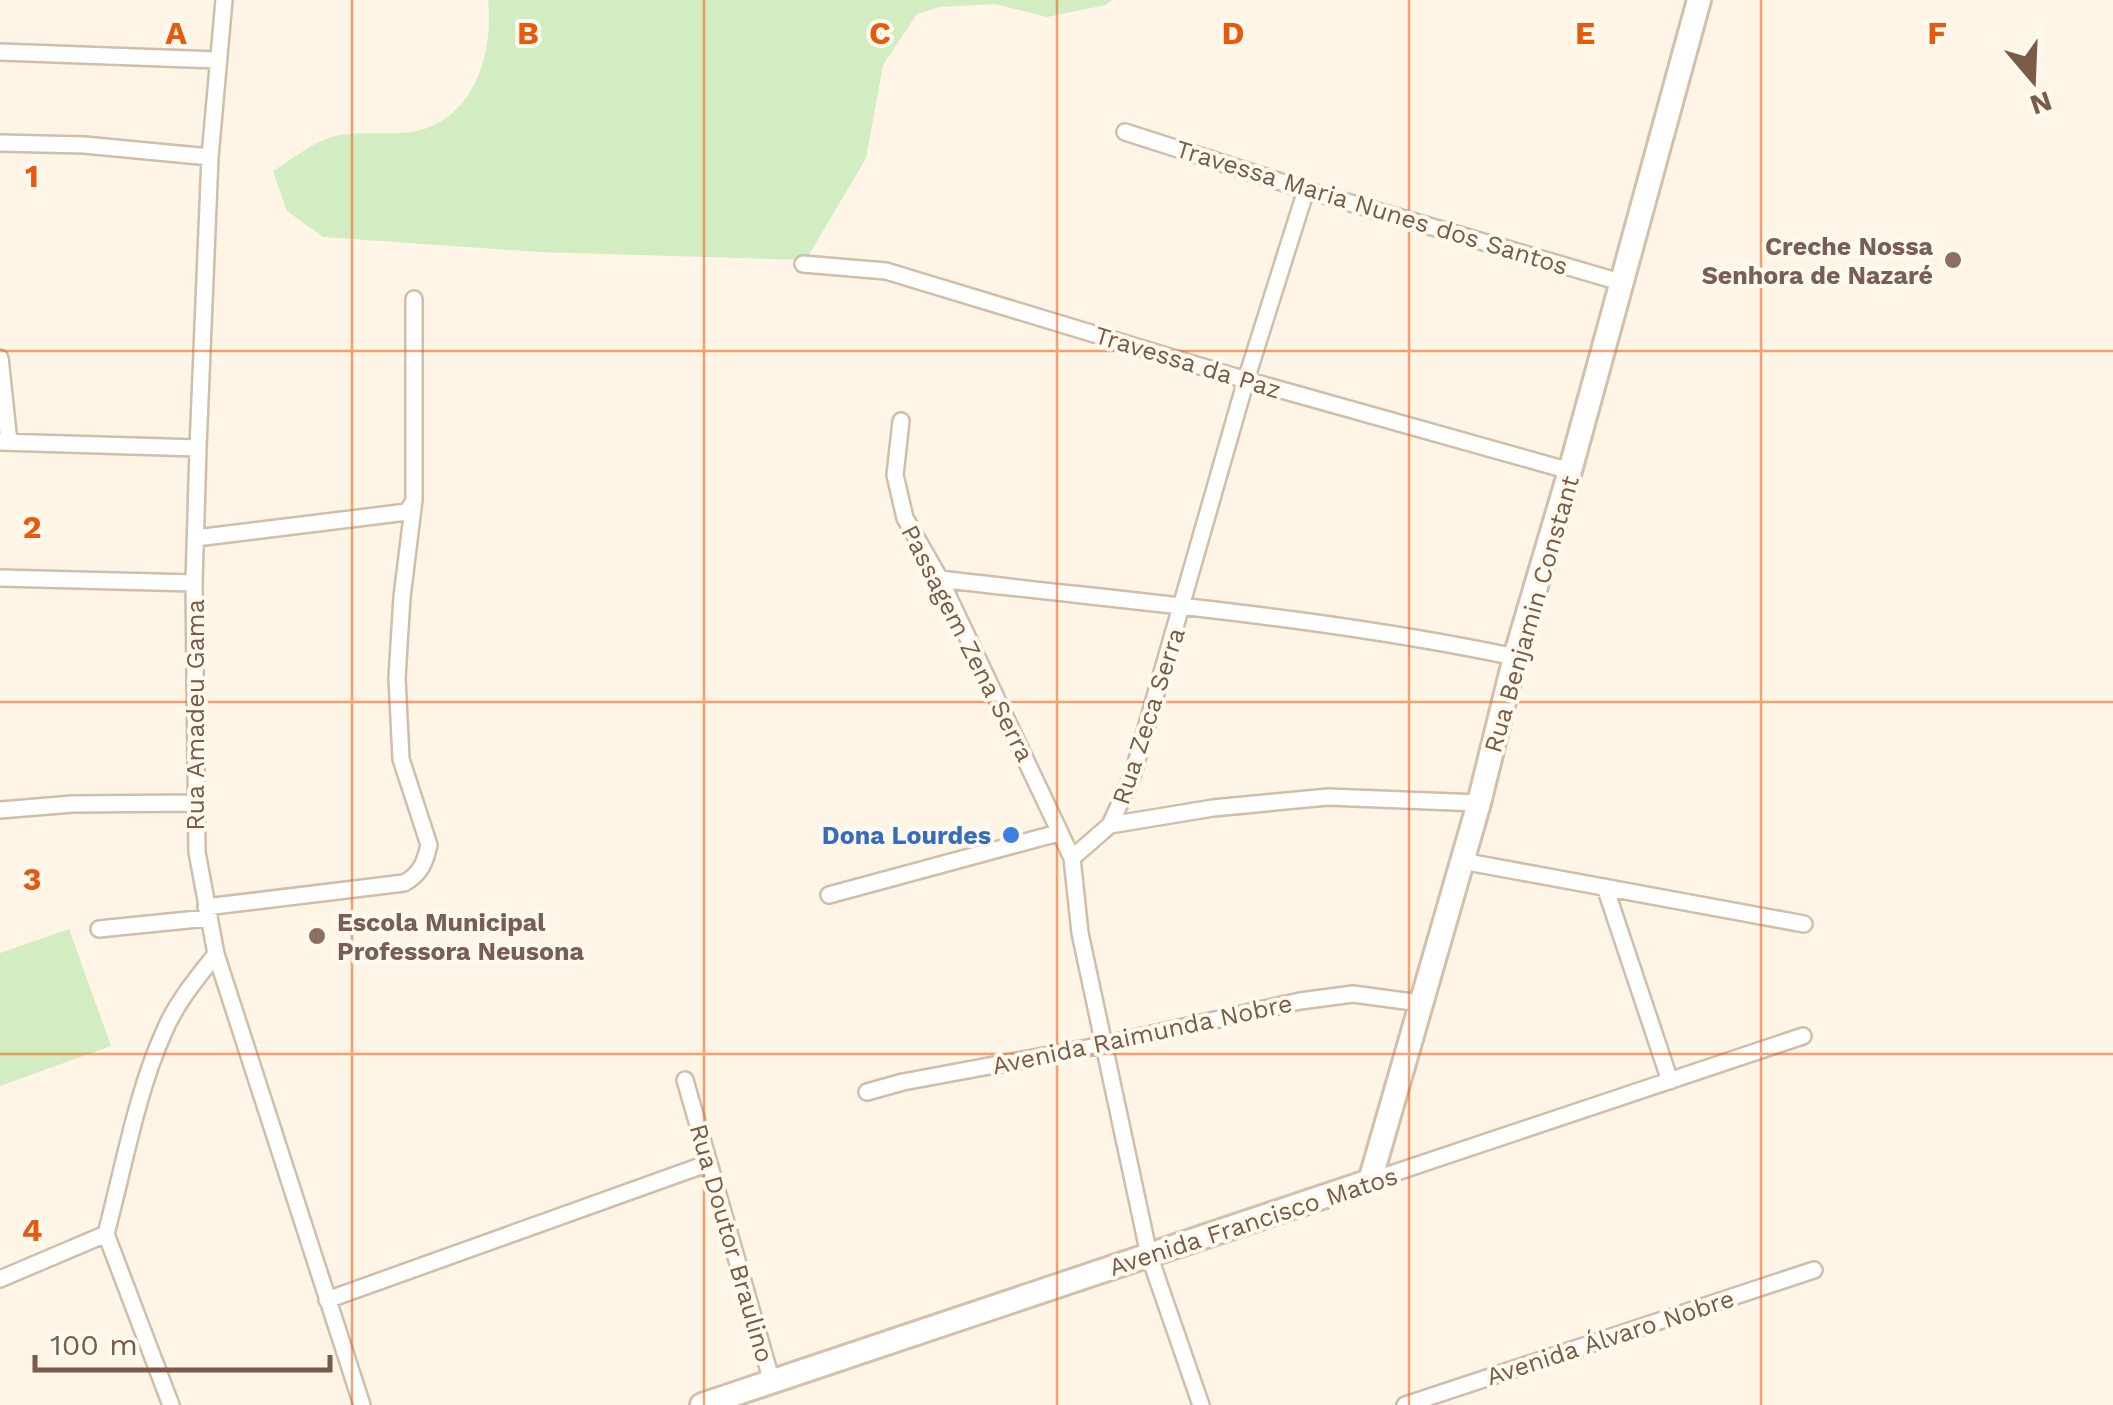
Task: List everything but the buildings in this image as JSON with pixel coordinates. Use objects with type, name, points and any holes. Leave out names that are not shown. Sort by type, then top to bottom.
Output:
[{"type":"street","name":"Rua Amadeu Gama","points":[[224,0],[210,157],[198,448],[194,583],[196,852],[216,954],[362,1405]]},
{"type":"street","name":"Rua Benjamin Constant","points":[[1679,0],[1687,46]]},
{"type":"street","name":"Rua Benjamin Constant","points":[[1370,1182],[1479,803],[1515,657],[1570,472],[1699,0]]},
{"type":"street","points":[[0,52],[217,60]]},
{"type":"street","name":"Travessa Maria Nunes dos Santos","points":[[1125,132],[1306,190],[1620,282]]},
{"type":"street","points":[[0,143],[84,145],[210,157]]},
{"type":"street","name":"Rua Zeca Serra","points":[[1072,858],[1110,825],[1132,776],[1246,380],[1306,190]]},
{"type":"street","name":"Travessa da Paz","points":[[803,264],[886,271],[1246,380],[1570,472]]},
{"type":"street","points":[[99,929],[404,883],[421,870],[429,844],[401,758],[397,678],[414,500],[414,299]]},
{"type":"street","points":[[0,358],[5,442],[198,448]]},
{"type":"street","name":"Passagem Zena Serra","points":[[901,421],[895,475],[904,518],[940,579],[1072,858]]},
{"type":"street","points":[[196,538],[351,516],[394,516],[412,509],[414,500]]},
{"type":"street","points":[[0,578],[194,583]]},
{"type":"street","points":[[940,579],[1228,610],[1515,657]]},
{"type":"street","points":[[1110,825],[1213,808],[1311,798],[1390,797],[1479,803]]},
{"type":"street","points":[[0,810],[73,804],[194,803]]},
{"type":"street","points":[[830,895],[1058,833]]},
{"type":"street","points":[[1072,858],[1080,933],[1149,1255],[1201,1405]]},
{"type":"street","points":[[1462,861],[1804,924]]},
{"type":"street","points":[[1605,887],[1670,1082]]},
{"type":"street","points":[[171,1405],[106,1234],[164,1030],[216,954]]},
{"type":"street","name":"Avenida Raimunda Nobre","points":[[867,1092],[1340,995],[1420,1003]]},
{"type":"street","name":"Avenida Francisco Matos","points":[[702,1405],[1803,1036]]},
{"type":"street","name":"Rua Doutor Braulino","points":[[685,1080],[779,1405]]},
{"type":"street","points":[[327,1300],[708,1162]]},
{"type":"street","points":[[0,1279],[106,1234]]},
{"type":"street","name":"Avenida Álvaro Nobre","points":[[1405,1405],[1814,1270]]},
{"type":"green space","points":[[488,0],[1112,0],[1106,5],[1047,17],[995,4],[939,7],[917,14],[883,65],[866,158],[806,260],[539,252],[323,237],[287,211],[273,171],[305,150],[335,136],[411,132],[450,115],[475,83],[483,63]]},
{"type":"green space","points":[[69,929],[111,1046],[0,1086],[0,953]]},
{"type":"place","name":"Creche Nossa Senhora de Nazaré","points":[[1953,260]]},
{"type":"place","name":"Dona Lourdes","points":[[1011,835]]},
{"type":"place","name":"Escola Municipal Professora Neusona","points":[[317,936]]}]
